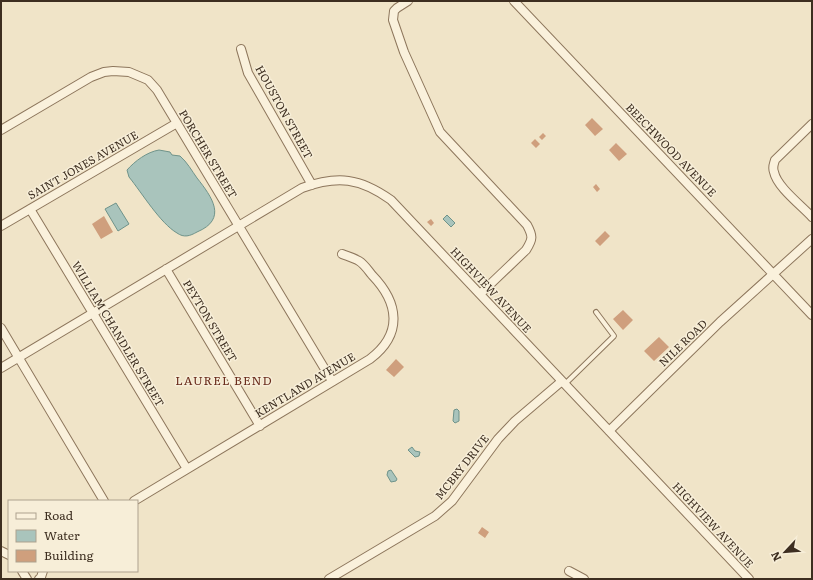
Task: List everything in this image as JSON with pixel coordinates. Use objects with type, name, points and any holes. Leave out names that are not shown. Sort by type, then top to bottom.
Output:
[{"type":"street","points":[[408,1],[394,11],[394,20],[404,52],[440,132],[526,225],[532,234],[531,243],[526,250],[480,294]]},
{"type":"street","name":"BEECHWOOD AVENUE","points":[[514,1],[812,315]]},
{"type":"street","name":"HOUSTON STREET","points":[[241,48],[248,73],[312,184]]},
{"type":"street","name":"PORCHER STREET","points":[[1,130],[91,77],[104,72],[129,72],[148,80],[157,90],[332,381]]},
{"type":"street","name":"SAINT JONES AVENUE","points":[[1,226],[176,123]]},
{"type":"street","points":[[812,124],[775,160],[773,167],[776,178],[783,188],[812,217]]},
{"type":"street","name":"HIGHVIEW AVENUE","points":[[166,269],[302,188],[312,184],[338,180],[364,184],[377,190],[391,200],[749,579]]},
{"type":"street","name":"WILLIAM CHANDLER STREET","points":[[30,209],[187,469]]},
{"type":"street","name":"NILE ROAD","points":[[609,431],[720,322],[812,239]]},
{"type":"street","name":"KENTLAND AVENUE","points":[[136,500],[332,381],[370,360],[380,352],[388,340],[392,330],[392,306],[382,286],[359,261],[342,254]]},
{"type":"street","points":[[1,368],[166,269]]},
{"type":"street","name":"PEYTON STREET","points":[[166,269],[260,426]]},
{"type":"street","points":[[1,328],[103,500]]},
{"type":"street","name":"MCBRY DRIVE","points":[[329,579],[436,516],[452,501],[494,444],[515,421],[563,383]]},
{"type":"street","points":[[569,571],[584,579]]},
{"type":"lane","points":[[563,383],[614,336],[596,312]]},
{"type":"water","points":[[159,150],[170,152],[172,155],[183,158],[212,200],[215,214],[212,221],[207,227],[192,235],[182,236],[164,222],[129,177],[127,170],[134,163],[142,157]]},
{"type":"water","points":[[116,203],[129,224],[118,231],[105,209]]},
{"type":"water","points":[[447,215],[455,223],[451,227],[443,219]]},
{"type":"water","points":[[457,409],[459,411],[459,421],[455,423],[453,421],[454,410]]},
{"type":"water","points":[[412,447],[415,451],[420,452],[419,456],[415,457],[408,450]]},
{"type":"water","points":[[391,470],[397,479],[396,481],[391,482],[387,475],[388,471]]},
{"type":"building","points":[[592,118],[603,129],[595,136],[585,125]]},
{"type":"building","points":[[543,133],[546,136],[542,140],[539,137]]},
{"type":"building","points":[[535,139],[540,144],[536,148],[531,143]]},
{"type":"building","points":[[616,143],[627,154],[619,161],[609,150]]},
{"type":"building","points":[[596,184],[600,189],[597,192],[593,187]]},
{"type":"building","points":[[104,216],[113,232],[101,239],[92,224]]},
{"type":"building","points":[[431,219],[434,223],[431,226],[427,222]]},
{"type":"building","points":[[605,231],[610,236],[600,246],[595,241]]},
{"type":"building","points":[[623,310],[633,320],[623,330],[613,319]]},
{"type":"building","points":[[659,337],[669,347],[654,361],[644,351]]},
{"type":"building","points":[[396,359],[404,367],[394,377],[386,370]]},
{"type":"building","points":[[482,527],[489,532],[485,538],[478,533]]},
{"type":"district","name":"LAUREL BEND","points":[[224,381]]}]
